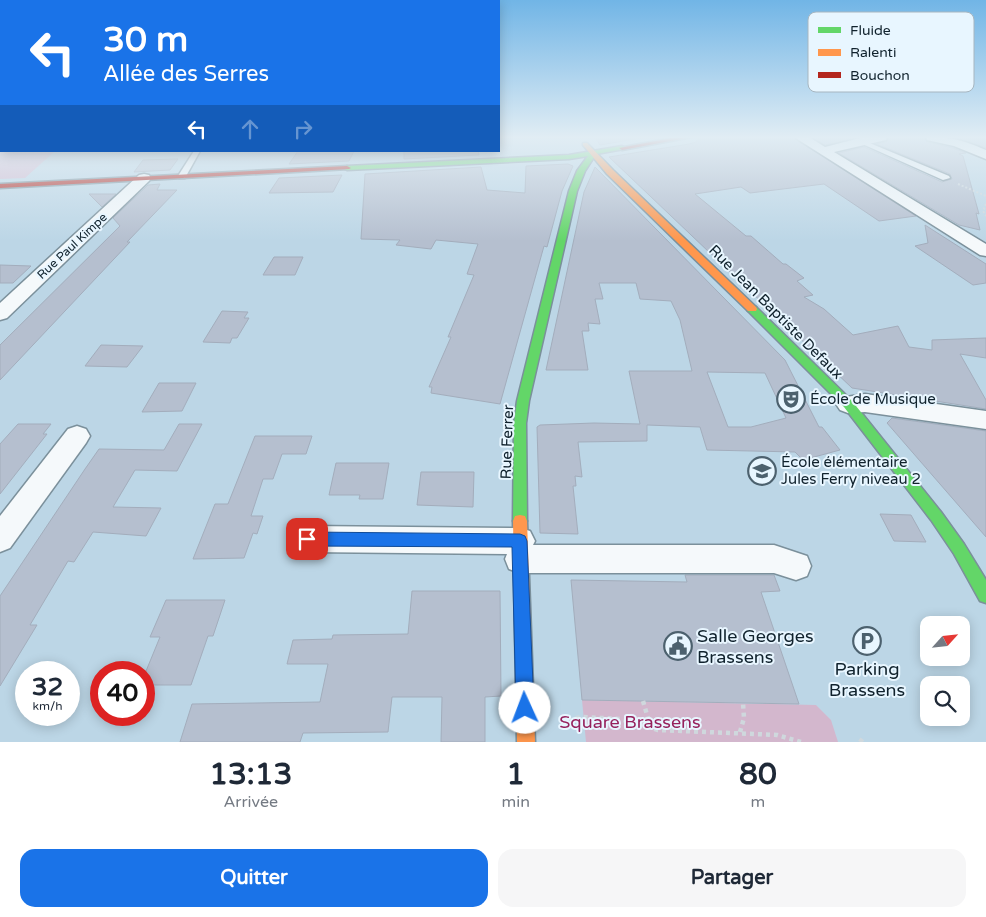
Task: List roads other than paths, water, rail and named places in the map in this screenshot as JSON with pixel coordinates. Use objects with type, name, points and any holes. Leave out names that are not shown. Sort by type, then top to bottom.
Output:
[{"type":"street","points":[[0,186],[271,172]]},
{"type":"street","name":"Rue Ferrer","points":[[526,742],[520,550],[520,422],[523,402],[573,191],[581,172]]},
{"type":"street","name":"Rue Jean Baptiste Defaux","points":[[611,172],[848,404],[936,516],[959,548],[986,595]]},
{"type":"street","points":[[857,172],[985,250]]},
{"type":"street","name":"Rue Paul Kimpe","points":[[0,314],[7,300],[144,178]]},
{"type":"street","points":[[848,404],[865,404],[986,420]]},
{"type":"street","points":[[0,539],[77,436]]},
{"type":"street","points":[[307,539],[520,550],[774,558],[796,566]]},
{"type":"lane","points":[[182,176],[185,172]]},
{"type":"lane","points":[[931,172],[946,178]]},
{"type":"place","name":"École de Musique","points":[[791,399]]},
{"type":"place","name":"École élémentaire Jules Ferry niveau 2","points":[[762,471]]},
{"type":"place","name":"Parking Brassens","points":[[867,641]]},
{"type":"place","name":"Salle Georges Brassens","points":[[678,646]]},
{"type":"park label","name":"Square Brassens","points":[[630,722]]}]
